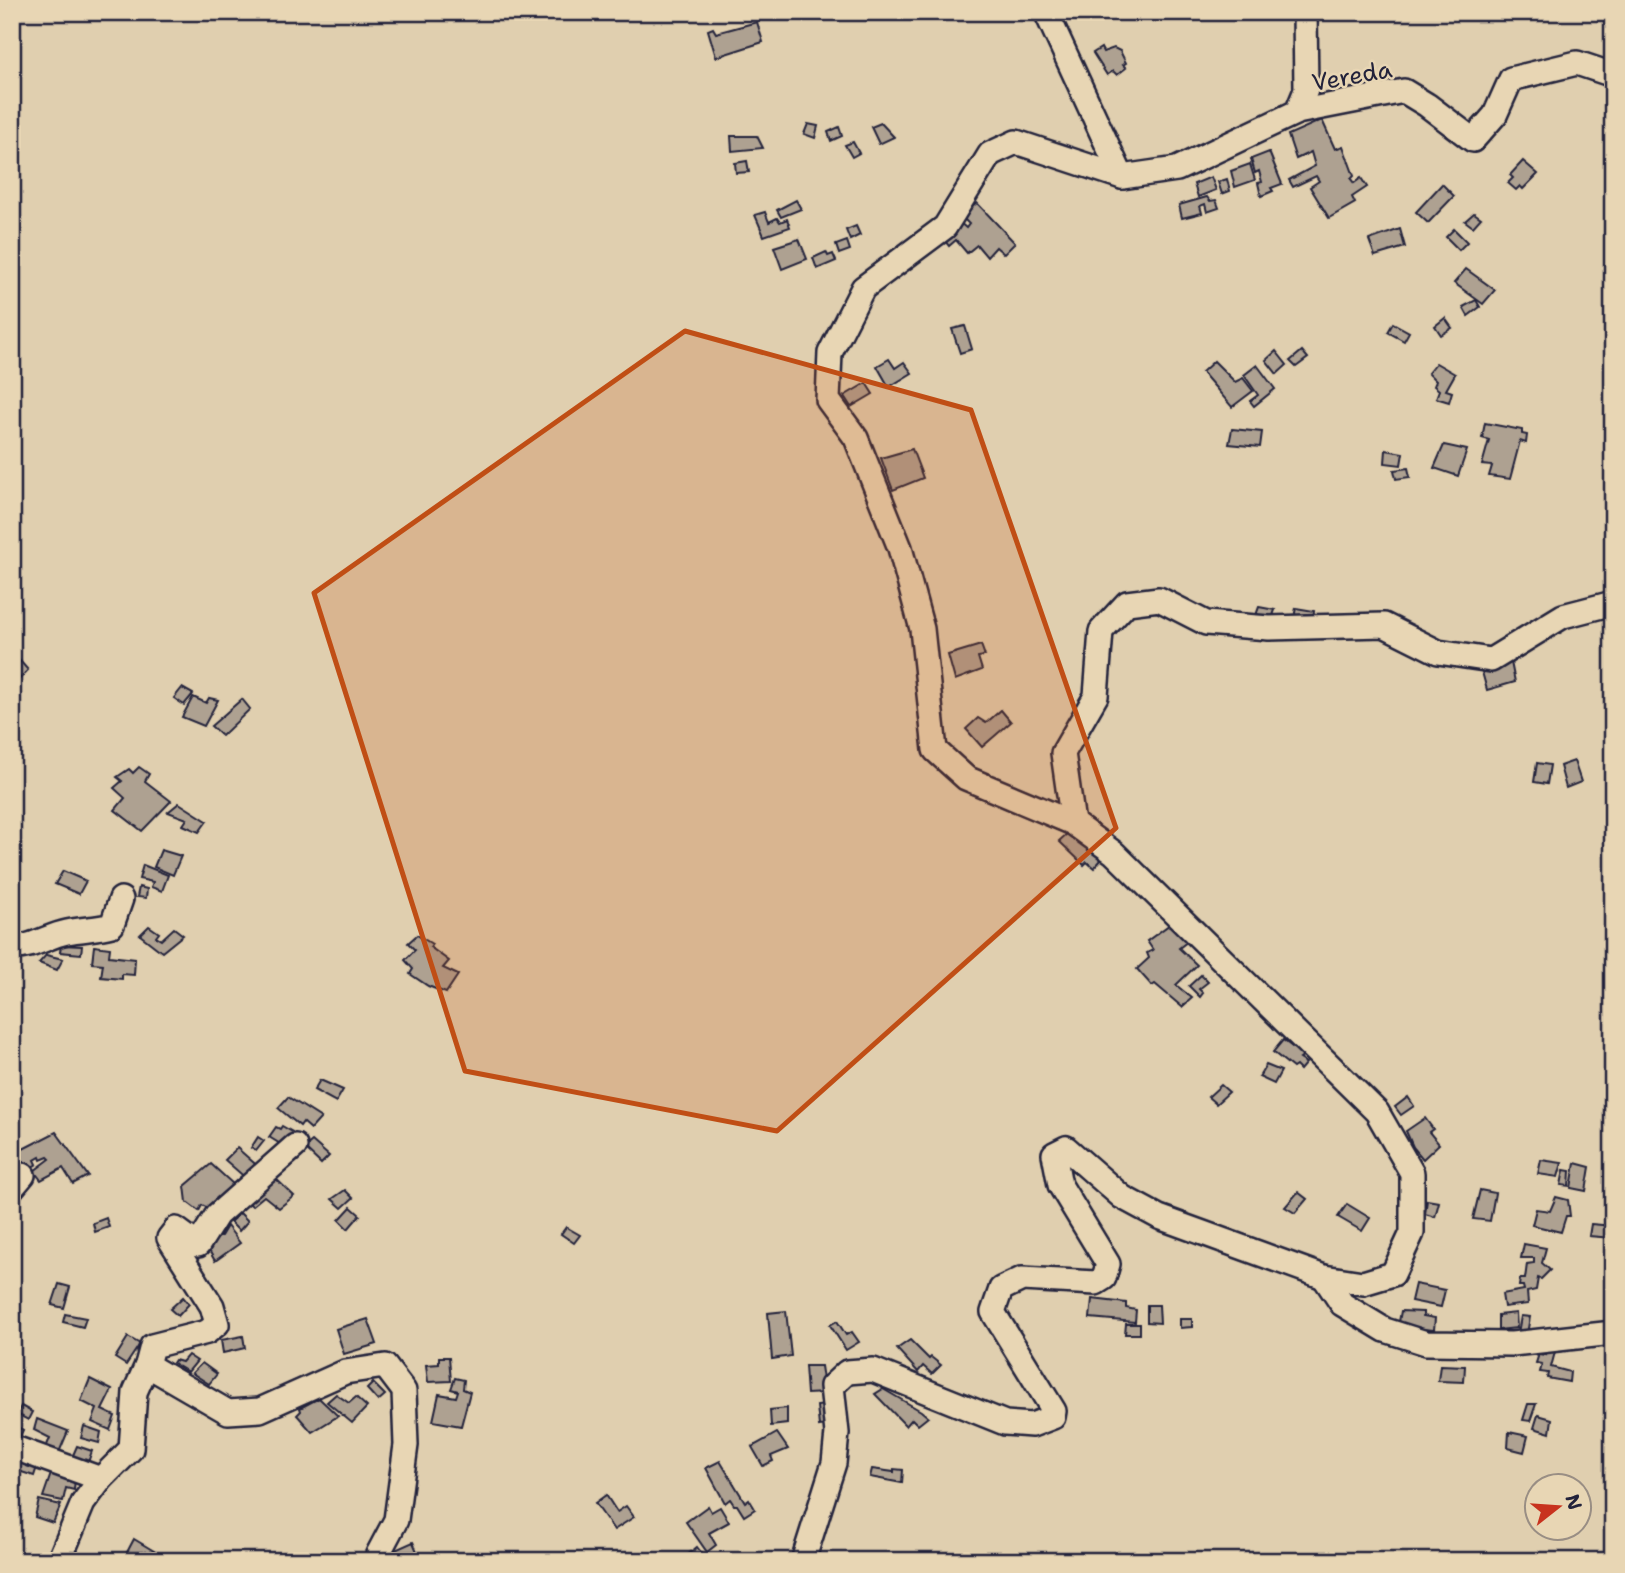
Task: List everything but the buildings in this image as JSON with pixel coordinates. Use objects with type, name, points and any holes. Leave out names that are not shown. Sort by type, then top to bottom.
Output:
[{"type":"street","points":[[1046,12],[1122,177]]},
{"type":"street","points":[[803,1561],[834,1463],[837,1433],[832,1386],[847,1372],[873,1370],[1005,1423],[1032,1425],[1053,1417],[1054,1411],[993,1312],[1001,1289],[1022,1279],[1096,1283],[1104,1278],[1108,1264],[1060,1185],[1054,1154],[1066,1148],[1122,1198],[1159,1217],[1324,1277],[1363,1283],[1393,1274],[1412,1233],[1412,1173],[1377,1112],[1114,852],[1073,823],[966,778],[935,750],[922,629],[900,548],[856,439],[828,400],[830,353],[863,288],[945,228],[990,154],[1016,142],[1122,177],[1177,169],[1297,112],[1306,90],[1305,12]]},
{"type":"street","name":"Vereda","points":[[1297,112],[1404,91],[1472,140],[1495,115],[1511,79],[1577,63],[1613,75]]},
{"type":"street","points":[[1073,823],[1063,753],[1096,696],[1101,631],[1128,603],[1158,599],[1206,623],[1269,628],[1384,625],[1438,652],[1491,660],[1563,616],[1613,603]]},
{"type":"street","points":[[12,947],[25,947],[65,932],[112,925],[121,899]]},
{"type":"street","points":[[59,1561],[83,1503],[101,1479],[131,1449],[135,1392],[152,1346],[207,1332],[217,1324],[212,1306],[169,1238],[176,1229],[198,1245],[218,1215],[295,1146]]},
{"type":"street","points":[[1324,1277],[1342,1304],[1385,1331],[1426,1343],[1512,1344],[1613,1334]]},
{"type":"street","points":[[147,1365],[228,1412],[260,1410],[345,1373],[385,1366],[404,1391],[406,1445],[396,1520],[377,1553],[379,1561]]},
{"type":"street","points":[[12,1447],[101,1479]]},
{"type":"highlighted area","points":[[685,331],[971,410],[1116,828],[777,1131],[465,1071],[314,593]]}]
